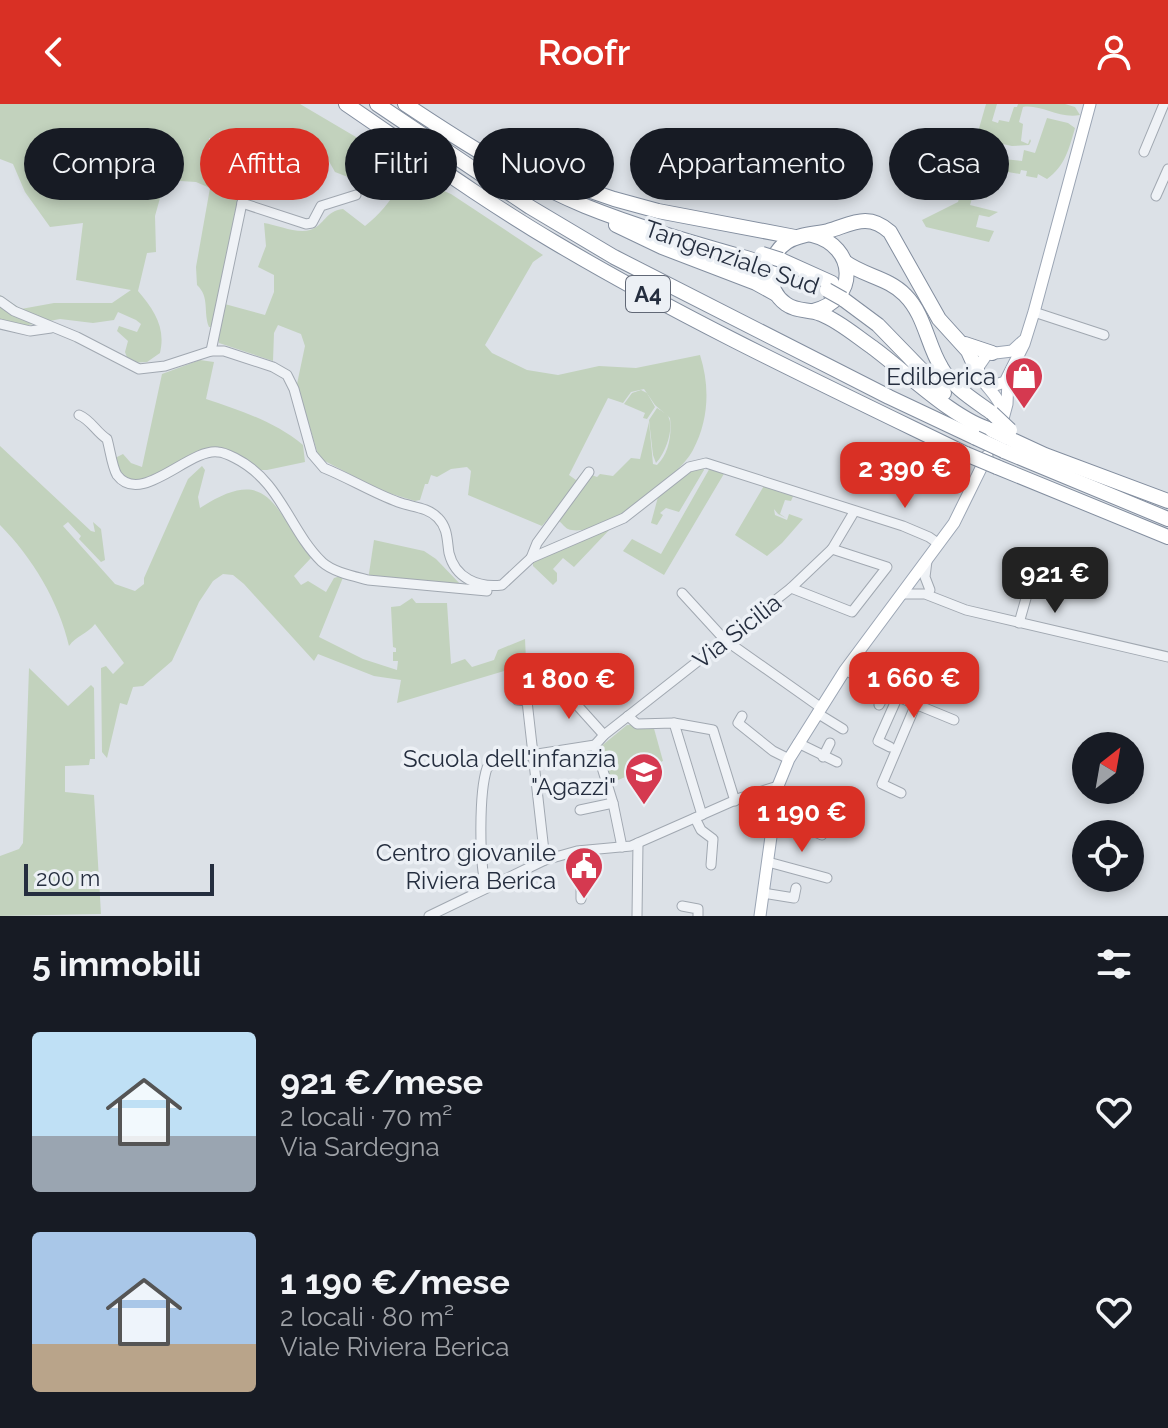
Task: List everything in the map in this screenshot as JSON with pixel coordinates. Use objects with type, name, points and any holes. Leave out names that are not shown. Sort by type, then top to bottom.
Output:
[{"type":"highway","name":"A4","points":[[346,104],[521,222],[605,271],[966,454],[1168,537]]},
{"type":"highway","name":"A4","points":[[377,104],[530,207],[614,257],[976,438],[1000,428],[1168,519]]},
{"type":"highway","name":"Tangenziale Sud","points":[[405,104],[521,175],[584,206],[649,229],[761,258]]},
{"type":"highway","name":"Tangenziale Sud","points":[[422,104],[473,135]]},
{"type":"highway","points":[[614,199],[658,211],[795,237],[872,220],[890,232],[939,319],[970,354],[980,378]]},
{"type":"highway","name":"Tangenziale Sud","points":[[596,200],[780,264],[830,286],[878,325],[955,403],[1045,455],[1168,501]]},
{"type":"highway","points":[[584,206],[662,247],[756,283],[793,308],[828,317],[970,421],[1000,428]]},
{"type":"highway","points":[[813,311],[838,298],[846,281],[840,235],[853,222]]},
{"type":"highway","points":[[811,235],[832,243],[842,257],[862,272],[892,284],[905,294],[920,317],[942,369],[1000,428]]},
{"type":"highway","points":[[778,296],[770,277],[771,267],[779,249],[795,237]]},
{"type":"highway","points":[[955,337],[971,348],[995,353]]},
{"type":"highway","name":"Tangenziale Sud","points":[[1000,428],[1168,492]]},
{"type":"main road","points":[[1080,104],[1086,120]]},
{"type":"main road","points":[[760,916],[778,786],[789,759],[845,670],[901,594],[913,585],[967,497],[1000,428],[1009,377],[1034,312],[1090,104]]},
{"type":"main road","points":[[1000,428],[998,397],[980,378],[979,362],[995,353],[1015,349],[1027,334]]},
{"type":"main road","points":[[995,353],[1007,359],[1009,377]]},
{"type":"main road","points":[[980,378],[997,386],[1009,377]]},
{"type":"street","points":[[1144,152],[1164,104]]},
{"type":"street","points":[[1156,196],[1168,169]]},
{"type":"street","points":[[242,203],[306,224],[312,223],[321,206],[345,198]]},
{"type":"street","points":[[211,351],[243,200]]},
{"type":"street","points":[[0,301],[14,311],[139,369],[165,366],[211,351],[224,351],[255,360],[287,375],[298,399],[316,461],[324,468],[397,502],[432,512],[442,521],[449,554],[458,572],[483,585],[502,585],[531,558],[537,543],[589,472]]},
{"type":"street","points":[[1034,312],[1104,335]]},
{"type":"street","points":[[0,324],[30,331],[54,327]]},
{"type":"street","points":[[79,415],[88,419],[95,431],[107,439],[116,473],[127,484],[136,486],[206,453],[217,452],[253,470],[282,501],[305,540],[324,563],[350,575],[391,583],[490,591],[496,586]]},
{"type":"street","points":[[531,558],[624,518],[689,467],[706,463],[903,526],[939,544]]},
{"type":"street","name":"Via Sicilia","points":[[595,745],[791,588],[832,549],[854,512]]},
{"type":"street","points":[[791,588],[852,612],[887,567],[832,549]]},
{"type":"street","points":[[927,561],[925,577],[932,593]]},
{"type":"street","points":[[1019,623],[1034,570],[1069,583]]},
{"type":"street","points":[[913,585],[966,610],[1168,657]]},
{"type":"street","points":[[682,593],[725,640],[843,729]]},
{"type":"street","points":[[845,670],[886,692],[954,720]]},
{"type":"street","points":[[559,685],[604,735]]},
{"type":"street","points":[[879,705],[886,692]]},
{"type":"street","points":[[890,747],[878,741],[898,696]]},
{"type":"street","points":[[517,700],[527,701],[545,860]]},
{"type":"street","points":[[901,793],[882,784],[916,704]]},
{"type":"street","points":[[628,716],[637,724],[674,723],[715,732],[735,801]]},
{"type":"street","points":[[742,716],[738,723],[745,736],[789,759]]},
{"type":"street","points":[[674,723],[701,830],[713,839],[711,865]]},
{"type":"street","points":[[798,743],[837,762]]},
{"type":"street","points":[[823,757],[830,743]]},
{"type":"street","points":[[486,887],[482,867],[485,772],[498,760],[595,745],[613,803],[622,847]]},
{"type":"street","points":[[429,916],[545,860],[638,843],[778,786]]},
{"type":"street","points":[[774,815],[818,834],[831,796]]},
{"type":"street","points":[[580,810],[613,803]]},
{"type":"street","points":[[637,916],[638,843]]},
{"type":"street","points":[[581,851],[581,899]]},
{"type":"street","points":[[768,862],[827,878]]},
{"type":"street","points":[[763,893],[794,898],[796,888]]},
{"type":"street","points":[[682,906],[698,909],[698,916]]},
{"type":"green space","points":[[0,104],[300,104],[345,131],[345,176],[335,172],[329,161],[329,128],[200,128],[200,184],[184,181],[184,128],[24,128],[24,190],[13,164],[0,159]]},
{"type":"green space","points":[[986,104],[997,104],[992,121],[998,123],[999,120],[1009,122],[1018,104],[1065,104],[1075,107],[1080,115],[1023,107],[1019,122],[1023,124],[1021,141],[1028,144],[1030,139],[1029,145],[1009,145],[1009,128],[979,128]]},
{"type":"green space","points":[[1047,118],[1075,128],[1062,163],[1053,174],[1047,179],[1038,174],[1037,178],[1026,176],[1027,171],[1021,170],[1020,174],[1009,172],[1009,160],[1022,161],[1024,150],[1035,153]]},
{"type":"green space","points":[[457,198],[543,255],[533,262],[485,345],[492,353],[527,370],[558,375],[599,366],[636,368],[700,355],[706,403],[702,427],[685,461],[656,490],[617,516],[581,530],[568,529],[559,521],[589,474],[613,476],[631,458],[640,459],[649,422],[653,464],[657,465],[667,450],[670,418],[655,405],[644,389],[631,392],[623,403],[608,398],[569,475],[576,480],[585,469],[587,471],[542,526],[468,495],[471,471],[467,467],[451,469],[437,477],[431,475],[420,500],[382,491],[319,458],[297,384],[305,346],[301,334],[278,325],[274,333],[273,361],[219,343],[216,327],[209,327],[207,321],[204,295],[197,285],[196,267],[208,200],[243,200],[221,303],[265,315],[274,292],[274,275],[258,267],[266,246],[264,223],[305,231],[315,228],[332,212],[343,209],[365,226],[390,200]]},
{"type":"green space","points":[[31,200],[159,200],[155,216],[156,252],[147,253],[138,291],[160,327],[160,353],[147,362],[129,363],[125,352],[128,341],[117,331],[119,326],[137,332],[141,324],[118,312],[114,320],[93,323],[60,319],[18,327],[0,321],[0,295],[21,309],[54,303],[112,303],[131,290],[76,280],[83,223],[50,227]]},
{"type":"green space","points":[[972,200],[970,205],[998,212],[989,217],[979,215],[976,227],[994,231],[989,242],[926,227],[922,220],[958,202]]},
{"type":"green space","points":[[200,360],[214,362],[206,399],[281,429],[303,445],[305,462],[253,470],[218,452],[136,486],[116,473],[113,459],[123,454],[131,463],[142,467],[162,374]]},
{"type":"green space","points":[[641,390],[647,393],[655,407],[647,419],[643,418],[645,413],[624,404],[632,393]]},
{"type":"green space","points":[[657,408],[668,416],[670,434],[656,463],[649,420]]},
{"type":"green space","points":[[0,446],[91,531],[95,532],[93,522],[101,529],[105,560],[101,562],[68,522],[63,526],[115,584],[135,591],[144,584],[188,479],[202,466],[205,470],[198,497],[200,508],[224,495],[242,490],[257,491],[278,509],[311,558],[294,576],[301,585],[308,581],[326,592],[334,578],[344,575],[319,637],[363,659],[397,670],[398,661],[393,661],[396,648],[393,647],[391,607],[400,606],[412,598],[416,603],[447,603],[451,664],[465,659],[472,667],[494,660],[498,650],[525,639],[526,660],[514,668],[397,703],[401,680],[374,676],[318,654],[314,661],[244,584],[233,575],[223,574],[213,581],[199,602],[172,661],[143,686],[133,687],[127,705],[120,703],[107,758],[102,752],[101,668],[106,666],[113,674],[124,663],[95,624],[69,646],[43,581],[23,551],[0,525]]},
{"type":"green space","points":[[703,466],[704,470],[679,512],[666,508],[660,513],[663,515],[657,525],[651,523],[658,497],[686,473]]},
{"type":"green space","points":[[711,466],[725,472],[664,575],[623,551],[632,539],[661,554]]},
{"type":"green space","points":[[765,484],[794,494],[791,501],[785,500],[780,514],[786,518],[778,514],[774,509],[775,515],[787,520],[789,514],[803,519],[767,556],[735,535]]},
{"type":"green space","points":[[612,527],[574,567],[563,558],[553,569],[557,573],[557,581],[553,585],[533,566],[533,563],[563,546]]},
{"type":"green space","points":[[374,540],[424,551],[464,588],[368,580]]},
{"type":"green space","points":[[29,668],[68,706],[91,685],[94,688],[95,759],[90,759],[89,765],[65,766],[65,792],[94,795],[101,914],[0,916],[0,856],[19,849],[23,843]]},
{"type":"green space","points":[[627,725],[653,725],[663,761],[611,783],[606,777],[599,748]]},
{"type":"place","name":"Edilberica","points":[[1024,410]]},
{"type":"place","name":"Scuola dell'infanzia \"Agazzi\"","points":[[644,806]]},
{"type":"place","name":"Centro giovanile Riviera Berica","points":[[584,900]]}]
